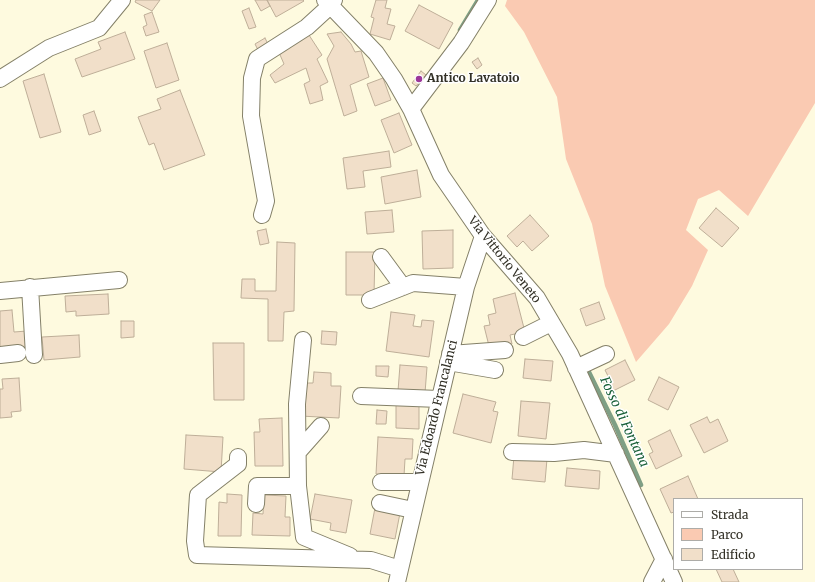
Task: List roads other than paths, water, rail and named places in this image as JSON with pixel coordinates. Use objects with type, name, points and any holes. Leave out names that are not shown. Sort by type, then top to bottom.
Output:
[{"type":"street","points":[[0,79],[49,48],[99,28],[122,0]]},
{"type":"street","points":[[411,109],[461,43],[488,0]]},
{"type":"street","points":[[262,216],[266,201],[251,116],[252,78],[257,59],[307,27],[330,2]]},
{"type":"street","name":"Via Vittorio Veneto","points":[[330,2],[376,53],[394,79],[411,109],[441,176],[483,236],[537,298],[551,322],[582,365],[616,454],[674,582]]},
{"type":"street","name":"Via Edoardo Francalanci","points":[[398,575],[466,286],[483,236]]},
{"type":"street","points":[[381,257],[403,287]]},
{"type":"street","points":[[0,291],[30,287],[119,280]]},
{"type":"street","points":[[370,300],[413,283],[466,286]]},
{"type":"street","points":[[30,287],[34,355]]},
{"type":"street","points":[[523,337],[551,322]]},
{"type":"street","points":[[303,340],[297,404],[298,486],[304,537],[358,560]]},
{"type":"street","points":[[449,358],[505,350]]},
{"type":"street","points":[[0,355],[18,353]]},
{"type":"street","points":[[582,365],[606,354]]},
{"type":"street","points":[[449,358],[495,370]]},
{"type":"street","points":[[361,396],[439,399]]},
{"type":"street","points":[[298,452],[321,426]]},
{"type":"street","points":[[512,452],[554,453],[584,450],[616,454]]},
{"type":"street","points":[[238,457],[238,464],[198,495],[195,541],[198,556],[371,560],[398,575]]},
{"type":"street","points":[[382,482],[419,482]]},
{"type":"street","points":[[256,504],[257,486],[298,486]]},
{"type":"street","points":[[380,503],[413,510]]},
{"type":"street","points":[[652,582],[664,559]]},
{"type":"waterway","name":"Fosso di Fontana","points":[[460,30],[478,0]]},
{"type":"waterway","name":"Fosso di Fontana","points":[[587,368],[615,425],[641,485]]},
{"type":"place","name":"Antico Lavatoio","points":[[419,79]]}]
